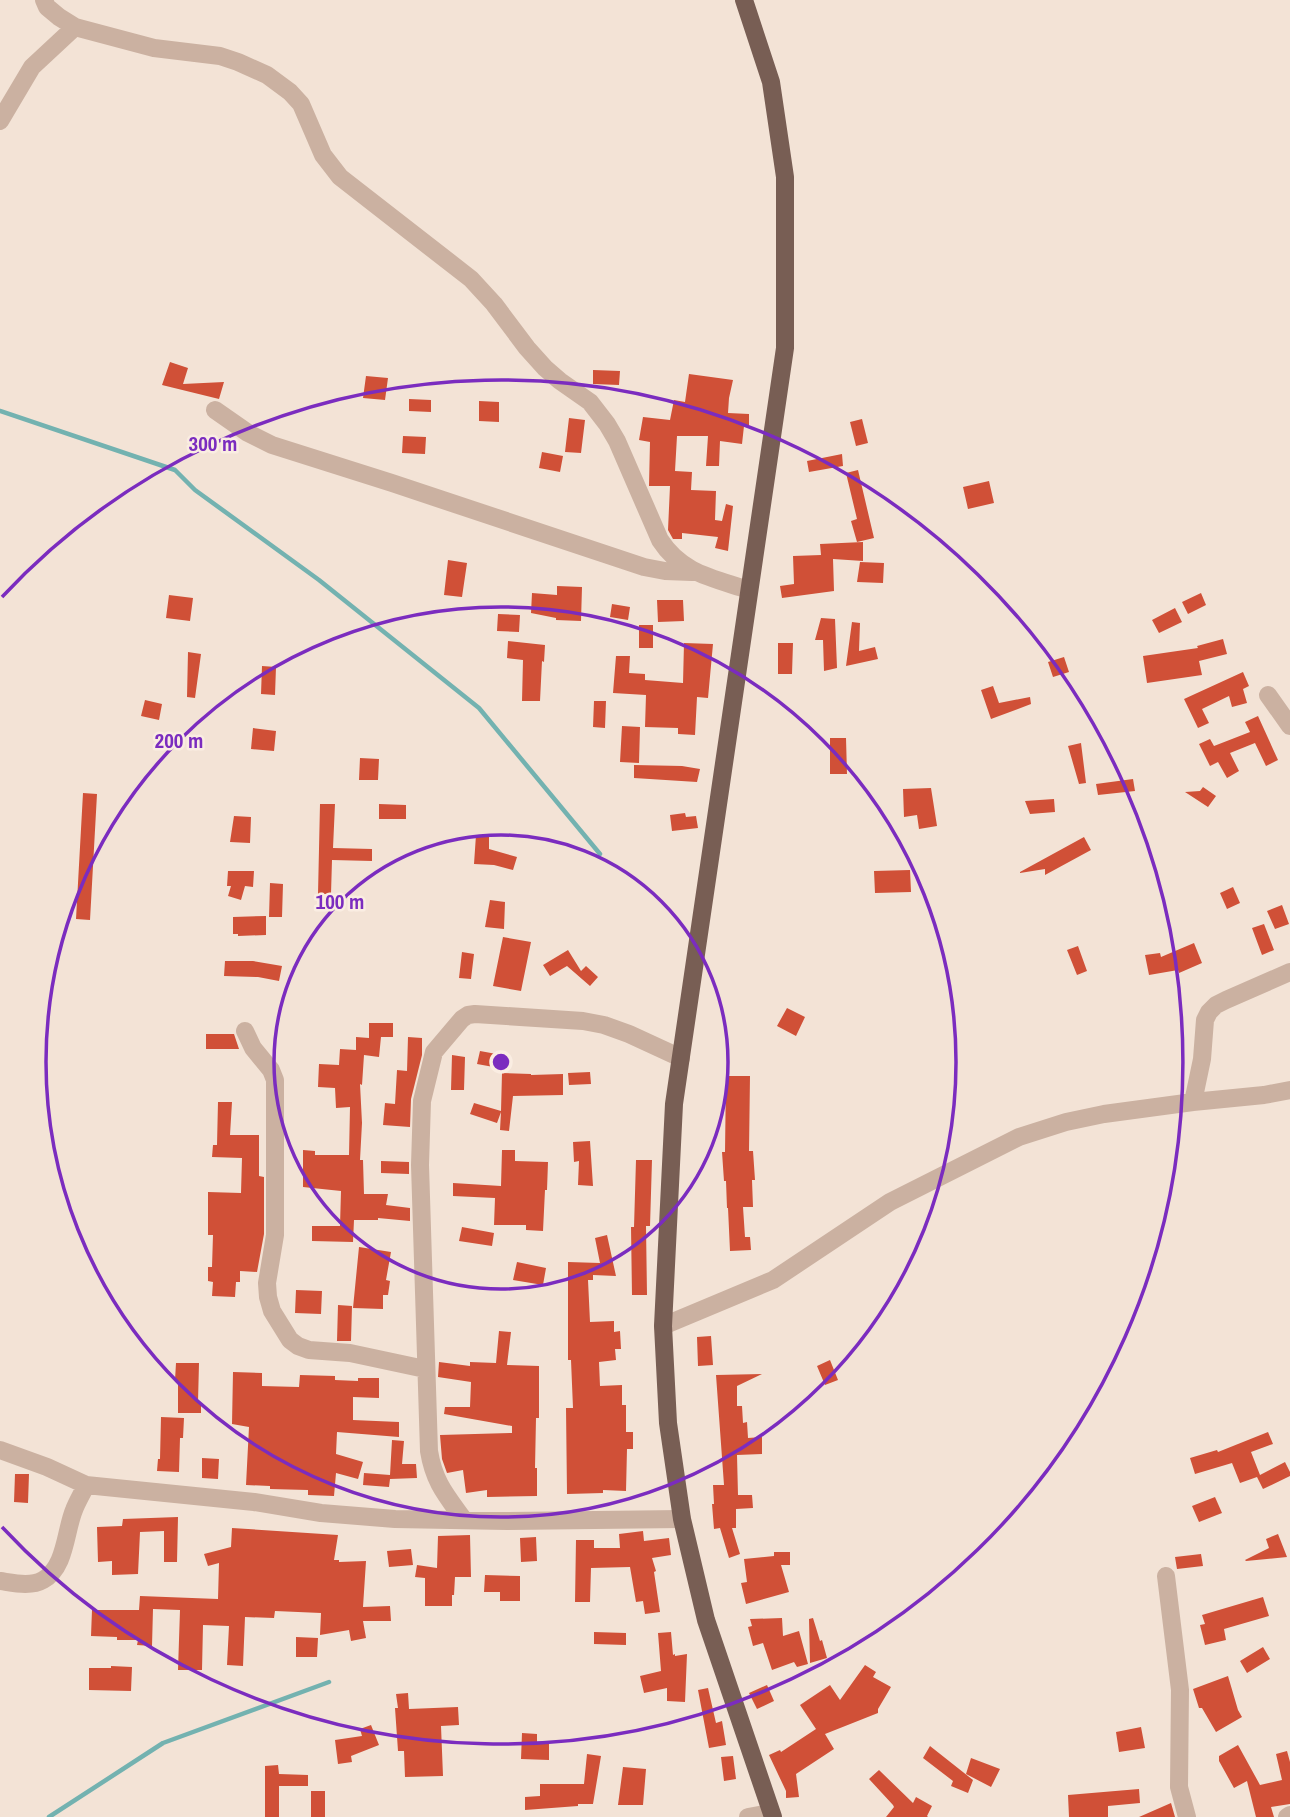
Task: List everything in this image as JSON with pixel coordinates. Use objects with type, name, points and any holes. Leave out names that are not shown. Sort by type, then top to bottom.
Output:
[{"type":"main road","points":[[744,0],[771,82],[785,177],[785,348],[674,1104],[663,1326],[668,1423],[682,1518],[706,1620],[772,1815]]},
{"type":"street","points":[[44,0],[47,7],[75,27],[154,48],[220,56],[267,75],[290,92],[301,104],[323,155],[340,177],[471,279],[494,303],[545,368],[560,382],[590,402],[617,441],[660,540],[671,555],[692,572]]},
{"type":"street","points":[[0,121],[32,67],[75,27]]},
{"type":"street","points":[[215,410],[248,433],[284,450],[644,567],[692,572],[749,590]]},
{"type":"street","points":[[1268,695],[1290,726]]},
{"type":"street","points":[[1193,1102],[1202,1059],[1205,1020],[1209,1012],[1226,1000],[1290,972]]},
{"type":"street","points":[[464,1520],[437,1481],[429,1451],[420,1165],[422,1101],[431,1059],[438,1046],[461,1019],[475,1014],[583,1021],[604,1025],[681,1058]]},
{"type":"street","points":[[245,1031],[275,1080],[275,1228],[267,1283],[272,1311],[290,1340],[298,1346],[309,1350],[350,1353],[425,1369]]},
{"type":"street","points":[[663,1326],[773,1280],[890,1202],[1019,1137],[1066,1122],[1104,1114],[1290,1090]]},
{"type":"street","points":[[0,1450],[86,1485],[254,1502],[321,1514],[507,1521],[682,1518]]},
{"type":"street","points":[[0,1581],[33,1583],[50,1574],[58,1564],[74,1511],[86,1485]]},
{"type":"street","points":[[1166,1576],[1180,1690],[1179,1787],[1187,1817]]},
{"type":"street","points":[[748,1817],[772,1815]]},
{"type":"building","points":[[170,362],[188,368],[183,384],[224,382],[219,399],[162,385]]},
{"type":"building","points":[[593,370],[620,371],[619,385],[593,384]]},
{"type":"building","points":[[689,374],[733,380],[728,413],[749,414],[749,426],[744,426],[742,444],[720,441],[719,466],[706,466],[708,436],[677,436],[675,471],[692,472],[691,490],[716,491],[715,520],[722,521],[726,504],[733,506],[728,551],[715,548],[718,537],[682,533],[682,539],[673,539],[668,530],[670,486],[649,486],[650,442],[639,440],[643,417],[670,420],[674,400],[685,402]]},
{"type":"building","points":[[366,376],[388,378],[385,400],[363,398]]},
{"type":"building","points":[[409,399],[431,400],[431,412],[409,411]]},
{"type":"building","points":[[479,401],[499,402],[499,422],[479,421]]},
{"type":"building","points":[[569,418],[585,420],[581,453],[565,452]]},
{"type":"building","points":[[862,419],[868,443],[856,446],[850,422]]},
{"type":"building","points":[[403,436],[426,437],[425,454],[402,453]]},
{"type":"building","points":[[542,452],[563,456],[560,472],[539,468]]},
{"type":"building","points":[[842,454],[843,466],[809,472],[807,461]]},
{"type":"building","points":[[858,470],[874,538],[857,542],[851,521],[857,519],[846,473]]},
{"type":"building","points":[[989,481],[994,503],[968,509],[963,487]]},
{"type":"building","points":[[863,542],[863,561],[833,559],[834,591],[782,598],[780,586],[794,584],[793,556],[821,555],[820,544]]},
{"type":"building","points":[[448,560],[467,563],[462,597],[444,595]]},
{"type":"building","points":[[860,562],[884,563],[883,583],[857,582]]},
{"type":"building","points":[[557,586],[582,587],[581,621],[556,620],[531,613],[532,593],[557,595]]},
{"type":"building","points":[[1201,593],[1206,605],[1188,614],[1182,602]]},
{"type":"building","points":[[169,595],[193,598],[190,621],[166,618]]},
{"type":"building","points":[[657,600],[683,600],[684,621],[658,622]]},
{"type":"building","points":[[612,604],[630,607],[628,620],[610,617]]},
{"type":"building","points":[[1175,608],[1182,622],[1159,633],[1152,620]]},
{"type":"building","points":[[498,614],[520,615],[519,632],[497,631]]},
{"type":"building","points":[[821,618],[835,619],[837,668],[824,671],[823,640],[815,640]]},
{"type":"building","points":[[852,622],[860,623],[859,651],[875,647],[878,659],[846,666]]},
{"type":"building","points":[[639,625],[653,625],[653,648],[639,648]]},
{"type":"building","points":[[1223,639],[1227,654],[1199,661],[1202,675],[1147,683],[1143,656],[1198,648],[1197,646]]},
{"type":"building","points":[[508,641],[545,645],[540,701],[522,701],[523,660],[507,658]]},
{"type":"building","points":[[684,643],[713,644],[708,698],[697,697],[695,735],[678,734],[678,728],[645,727],[646,695],[613,693],[616,656],[630,656],[629,673],[645,674],[645,680],[683,683]]},
{"type":"building","points":[[778,643],[793,643],[792,674],[778,674]]},
{"type":"building","points":[[188,652],[201,654],[195,698],[187,697]]},
{"type":"building","points":[[1064,657],[1069,672],[1053,677],[1048,662]]},
{"type":"building","points":[[262,666],[276,667],[275,695],[261,694]]},
{"type":"building","points":[[1243,672],[1249,686],[1243,689],[1247,703],[1232,707],[1229,696],[1202,709],[1209,723],[1198,728],[1184,699]]},
{"type":"building","points":[[993,686],[999,703],[1030,697],[1031,704],[991,719],[981,690]]},
{"type":"building","points":[[145,700],[162,704],[159,720],[141,716]]},
{"type":"building","points":[[594,701],[606,701],[605,728],[593,727]]},
{"type":"building","points":[[1258,716],[1278,760],[1266,766],[1255,743],[1230,753],[1239,771],[1227,778],[1218,762],[1210,766],[1199,744],[1210,739],[1214,746],[1250,732],[1245,722]]},
{"type":"building","points":[[622,726],[640,727],[639,763],[620,762]]},
{"type":"building","points":[[253,728],[276,731],[274,751],[251,749]]},
{"type":"building","points":[[830,738],[846,738],[847,774],[830,774]]},
{"type":"building","points":[[1081,743],[1086,783],[1079,784],[1068,746]]},
{"type":"building","points":[[360,758],[379,759],[378,780],[359,780]]},
{"type":"building","points":[[634,765],[700,769],[697,782],[634,778]]},
{"type":"building","points":[[1133,779],[1135,791],[1098,795],[1096,784]]},
{"type":"building","points":[[1203,787],[1216,796],[1208,807],[1185,792],[1200,791]]},
{"type":"building","points":[[931,788],[937,826],[919,829],[917,815],[904,817],[903,789]]},
{"type":"building","points":[[83,793],[97,794],[90,920],[76,919]]},
{"type":"building","points":[[1054,799],[1055,812],[1030,814],[1025,801]]},
{"type":"building","points":[[320,804],[335,804],[333,848],[372,849],[372,861],[332,860],[331,894],[318,894]]},
{"type":"building","points":[[379,804],[406,805],[406,819],[379,819]]},
{"type":"building","points":[[685,813],[686,817],[696,816],[698,828],[672,831],[670,815]]},
{"type":"building","points":[[234,816],[251,817],[250,843],[230,842]]},
{"type":"building","points":[[476,835],[489,836],[489,849],[517,857],[513,870],[474,864]]},
{"type":"building","points":[[1084,837],[1091,850],[1045,875],[1045,869],[1020,873],[1020,872]]},
{"type":"building","points":[[910,870],[911,892],[875,893],[874,871]]},
{"type":"building","points":[[228,871],[254,871],[253,887],[245,886],[241,900],[228,896],[231,886],[227,886]]},
{"type":"building","points":[[270,883],[283,884],[282,917],[269,917]]},
{"type":"building","points":[[1233,887],[1240,903],[1227,909],[1220,893]]},
{"type":"building","points":[[490,900],[505,902],[504,929],[485,927]]},
{"type":"building","points":[[1282,905],[1289,924],[1275,929],[1267,911]]},
{"type":"building","points":[[266,916],[266,935],[233,934],[233,917]]},
{"type":"building","points":[[1264,924],[1274,950],[1262,955],[1252,928]]},
{"type":"building","points":[[503,937],[531,942],[521,991],[493,986]]},
{"type":"building","points":[[1194,943],[1202,963],[1179,973],[1178,970],[1149,975],[1145,955],[1160,953],[1161,957]]},
{"type":"building","points":[[1078,946],[1087,971],[1077,975],[1067,950]]},
{"type":"building","points":[[568,950],[581,971],[586,966],[598,977],[590,986],[567,966],[550,976],[543,965]]},
{"type":"building","points":[[462,952],[474,954],[471,979],[459,978]]},
{"type":"building","points":[[225,961],[253,961],[282,966],[279,981],[224,976]]},
{"type":"building","points":[[787,1008],[805,1017],[796,1036],[777,1026]]},
{"type":"building","points":[[369,1023],[393,1023],[393,1037],[381,1037],[379,1057],[364,1055],[362,1085],[360,1084],[360,1160],[363,1160],[364,1194],[388,1194],[386,1205],[410,1208],[410,1221],[378,1218],[354,1220],[353,1242],[312,1241],[312,1226],[340,1226],[341,1191],[303,1187],[303,1150],[315,1151],[315,1155],[349,1155],[350,1107],[336,1108],[335,1088],[318,1087],[319,1064],[339,1065],[340,1049],[356,1050],[356,1037],[369,1038]]},
{"type":"building","points":[[206,1034],[234,1034],[239,1049],[206,1049]]},
{"type":"building","points":[[408,1037],[422,1038],[422,1055],[411,1099],[410,1127],[383,1125],[385,1103],[395,1104],[397,1070],[407,1071]]},
{"type":"building","points":[[480,1051],[502,1055],[499,1068],[477,1064]]},
{"type":"building","points":[[452,1055],[465,1057],[464,1090],[451,1090]]},
{"type":"building","points":[[590,1072],[591,1084],[569,1085],[568,1073]]},
{"type":"building","points":[[502,1073],[563,1074],[563,1095],[513,1096],[509,1131],[500,1130],[501,1112],[497,1123],[470,1114],[474,1103],[501,1111]]},
{"type":"building","points":[[726,1076],[750,1076],[749,1151],[753,1151],[755,1180],[752,1180],[753,1207],[743,1207],[745,1237],[750,1237],[751,1250],[730,1251],[722,1152],[725,1152]]},
{"type":"building","points":[[218,1102],[232,1102],[230,1135],[259,1135],[259,1176],[264,1177],[264,1234],[257,1272],[240,1271],[235,1297],[212,1296],[213,1282],[208,1281],[208,1267],[212,1267],[213,1235],[208,1235],[208,1192],[241,1193],[242,1158],[212,1157],[213,1145],[217,1145]]},
{"type":"building","points":[[590,1141],[593,1186],[578,1185],[579,1161],[574,1162],[573,1142]]},
{"type":"building","points":[[502,1150],[515,1150],[515,1161],[548,1162],[543,1231],[526,1230],[526,1225],[494,1225],[495,1198],[453,1196],[453,1183],[501,1186]]},
{"type":"building","points":[[636,1160],[652,1160],[650,1226],[646,1226],[647,1295],[632,1295],[631,1227],[634,1227]]},
{"type":"building","points":[[381,1161],[409,1162],[409,1174],[381,1173]]},
{"type":"building","points":[[462,1227],[494,1233],[492,1246],[459,1241]]},
{"type":"building","points":[[607,1235],[616,1276],[593,1275],[593,1280],[588,1280],[590,1322],[614,1321],[614,1332],[620,1331],[621,1349],[615,1349],[616,1360],[599,1362],[600,1386],[622,1385],[622,1405],[626,1405],[626,1432],[633,1432],[633,1449],[627,1449],[626,1491],[603,1490],[603,1493],[567,1494],[566,1408],[573,1408],[571,1360],[568,1360],[568,1262],[600,1263],[595,1238]]},
{"type":"building","points":[[359,1247],[391,1252],[386,1280],[390,1281],[388,1295],[383,1295],[383,1309],[353,1308]]},
{"type":"building","points":[[517,1262],[546,1268],[543,1285],[513,1280]]},
{"type":"building","points":[[296,1290],[322,1291],[321,1314],[295,1313]]},
{"type":"building","points":[[338,1305],[352,1306],[351,1341],[337,1341]]},
{"type":"building","points":[[499,1331],[511,1332],[507,1365],[539,1366],[535,1468],[537,1496],[487,1497],[487,1490],[466,1493],[463,1470],[447,1473],[442,1459],[440,1435],[512,1433],[512,1426],[444,1414],[445,1407],[470,1407],[471,1382],[438,1377],[439,1362],[470,1366],[470,1362],[496,1363]]},
{"type":"building","points":[[711,1336],[713,1365],[698,1366],[697,1337]]},
{"type":"building","points":[[830,1360],[838,1380],[825,1385],[817,1366]]},
{"type":"building","points":[[176,1363],[199,1363],[198,1402],[201,1402],[201,1413],[178,1413]]},
{"type":"building","points":[[233,1372],[262,1373],[262,1386],[299,1387],[300,1375],[335,1376],[335,1380],[358,1381],[358,1378],[379,1378],[379,1398],[353,1397],[353,1420],[399,1422],[399,1437],[337,1432],[336,1454],[363,1462],[358,1479],[336,1473],[334,1496],[308,1495],[308,1490],[246,1485],[249,1427],[232,1424]]},
{"type":"building","points":[[762,1374],[737,1386],[737,1406],[742,1406],[743,1423],[747,1422],[748,1438],[762,1437],[762,1454],[737,1455],[738,1495],[752,1495],[753,1508],[736,1509],[736,1528],[732,1528],[740,1554],[729,1558],[720,1528],[714,1529],[712,1504],[713,1485],[724,1485],[716,1375]]},
{"type":"building","points":[[161,1417],[184,1418],[183,1438],[180,1438],[179,1472],[157,1471],[160,1459]]},
{"type":"building","points":[[1268,1432],[1273,1444],[1251,1452],[1260,1475],[1285,1462],[1290,1476],[1263,1489],[1257,1477],[1240,1483],[1232,1463],[1195,1474],[1190,1458],[1217,1450],[1218,1452]]},
{"type":"building","points":[[392,1440],[404,1441],[402,1464],[416,1464],[417,1478],[390,1479],[389,1487],[363,1485],[364,1473],[390,1475]]},
{"type":"building","points":[[202,1458],[219,1459],[218,1479],[202,1478]]},
{"type":"building","points":[[15,1474],[29,1474],[28,1503],[14,1502]]},
{"type":"building","points":[[1215,1497],[1222,1513],[1199,1522],[1192,1506]]},
{"type":"building","points":[[178,1517],[177,1562],[164,1562],[164,1531],[140,1532],[138,1574],[112,1575],[112,1561],[98,1562],[97,1527],[122,1526],[123,1519]]},
{"type":"building","points":[[232,1528],[338,1535],[334,1560],[366,1561],[363,1607],[390,1606],[391,1621],[363,1621],[366,1638],[351,1641],[349,1630],[320,1635],[321,1613],[275,1611],[274,1618],[245,1617],[243,1666],[227,1665],[229,1626],[203,1625],[202,1670],[178,1670],[180,1610],[153,1609],[152,1646],[137,1645],[138,1640],[91,1636],[92,1610],[139,1610],[140,1596],[218,1599],[219,1563],[208,1566],[204,1554],[231,1547]]},
{"type":"building","points":[[643,1531],[644,1541],[669,1538],[671,1555],[652,1558],[660,1612],[645,1614],[643,1601],[636,1602],[630,1567],[591,1568],[590,1602],[575,1602],[576,1540],[594,1540],[594,1548],[620,1548],[619,1534]]},
{"type":"building","points":[[1278,1534],[1287,1557],[1245,1560],[1269,1548],[1266,1539]]},
{"type":"building","points":[[470,1535],[471,1577],[455,1577],[452,1606],[425,1606],[425,1578],[415,1577],[417,1565],[437,1568],[438,1536]]},
{"type":"building","points":[[536,1537],[537,1561],[521,1562],[520,1538]]},
{"type":"building","points":[[411,1549],[413,1565],[389,1567],[387,1551]]},
{"type":"building","points":[[774,1552],[790,1552],[790,1565],[781,1565],[789,1592],[746,1604],[741,1583],[747,1582],[744,1559],[774,1556]]},
{"type":"building","points":[[1201,1554],[1203,1566],[1177,1569],[1175,1557]]},
{"type":"building","points":[[485,1575],[520,1576],[520,1601],[500,1601],[500,1592],[484,1592]]},
{"type":"building","points":[[1263,1597],[1269,1616],[1224,1629],[1226,1640],[1205,1645],[1200,1625],[1205,1624],[1202,1615]]},
{"type":"building","points":[[782,1618],[783,1636],[799,1631],[808,1664],[797,1667],[794,1662],[772,1670],[763,1643],[753,1646],[748,1627],[752,1626],[750,1619]]},
{"type":"building","points":[[813,1618],[827,1658],[810,1663],[809,1619]]},
{"type":"building","points":[[594,1632],[626,1633],[626,1645],[594,1644]]},
{"type":"building","points":[[671,1632],[673,1655],[687,1654],[685,1702],[667,1701],[667,1688],[644,1693],[640,1676],[661,1671],[658,1633]]},
{"type":"building","points":[[296,1637],[318,1638],[317,1657],[296,1657]]},
{"type":"building","points":[[1263,1647],[1270,1659],[1247,1673],[1240,1661]]},
{"type":"building","points":[[865,1665],[876,1672],[873,1677],[891,1687],[878,1713],[825,1734],[834,1749],[796,1774],[799,1797],[786,1798],[786,1791],[769,1755],[780,1750],[781,1752],[816,1729],[800,1705],[830,1685],[840,1700]]},
{"type":"building","points":[[132,1667],[131,1691],[89,1690],[89,1668]]},
{"type":"building","points":[[1228,1676],[1242,1717],[1216,1732],[1202,1708],[1199,1708],[1193,1689]]},
{"type":"building","points":[[767,1685],[774,1701],[757,1709],[749,1693]]},
{"type":"building","points":[[708,1688],[716,1723],[722,1721],[726,1745],[709,1748],[698,1690]]},
{"type":"building","points":[[408,1693],[409,1709],[458,1707],[459,1725],[441,1726],[443,1776],[405,1777],[404,1751],[398,1751],[395,1708],[398,1708],[396,1694]]},
{"type":"building","points":[[371,1725],[379,1745],[351,1756],[352,1762],[338,1764],[335,1740],[362,1736],[360,1729]]},
{"type":"building","points":[[1141,1727],[1145,1748],[1119,1752],[1116,1732]]},
{"type":"building","points":[[522,1733],[537,1734],[537,1742],[549,1742],[549,1760],[521,1759]]},
{"type":"building","points":[[1238,1745],[1260,1785],[1282,1780],[1276,1754],[1287,1751],[1290,1762],[1290,1804],[1271,1807],[1274,1817],[1256,1817],[1247,1781],[1234,1788],[1219,1761],[1219,1756]]},
{"type":"building","points":[[930,1746],[973,1780],[968,1793],[951,1786],[953,1781],[923,1758]]},
{"type":"building","points":[[587,1754],[601,1756],[593,1804],[525,1810],[525,1797],[540,1796],[540,1784],[584,1784]]},
{"type":"building","points":[[733,1756],[736,1779],[724,1781],[721,1757]]},
{"type":"building","points":[[971,1758],[1000,1769],[991,1787],[966,1774]]},
{"type":"building","points":[[278,1765],[279,1774],[308,1775],[308,1786],[279,1786],[279,1817],[265,1817],[265,1766]]},
{"type":"building","points":[[623,1767],[646,1769],[643,1805],[618,1805]]},
{"type":"building","points":[[879,1770],[913,1803],[916,1797],[932,1806],[928,1817],[886,1817],[894,1807],[869,1779]]},
{"type":"building","points":[[1139,1789],[1140,1803],[1108,1806],[1108,1817],[1069,1817],[1068,1795]]},
{"type":"building","points":[[311,1791],[325,1791],[325,1817],[311,1817]]},
{"type":"building","points":[[1171,1803],[1175,1817],[1139,1817]]},
{"type":"waterway","points":[[0,411],[175,470],[195,490],[319,580],[479,708],[600,854]]},
{"type":"waterway","points":[[49,1817],[163,1743],[329,1682]]}]
